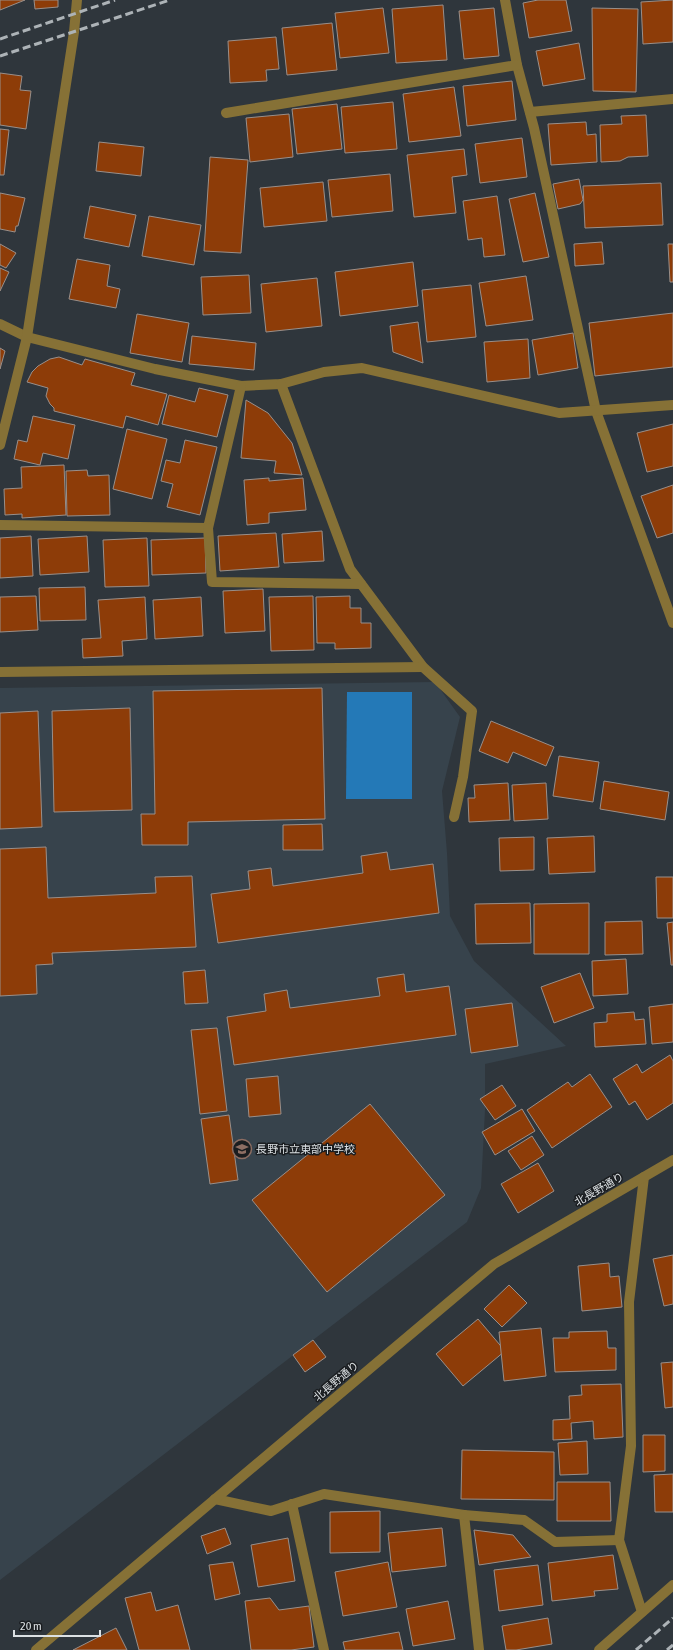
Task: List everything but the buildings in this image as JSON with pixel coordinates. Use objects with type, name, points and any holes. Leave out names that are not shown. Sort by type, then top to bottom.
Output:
[{"type":"street","points":[[0,445],[27,336],[74,32],[77,0]]},
{"type":"street","points":[[505,0],[517,65],[530,112],[596,411],[673,623]]},
{"type":"street","points":[[226,113],[517,65]]},
{"type":"street","points":[[530,112],[673,99]]},
{"type":"street","points":[[1,326],[27,336],[155,368],[241,386],[281,384],[324,372],[362,368],[559,413],[673,405]]},
{"type":"street","points":[[281,384],[350,569],[424,667],[472,711],[463,777],[454,816]]},
{"type":"street","points":[[241,386],[208,528],[212,582],[361,584]]},
{"type":"street","points":[[0,525],[208,528]]},
{"type":"street","points":[[0,672],[424,667]]},
{"type":"street","name":"北長野通り","points":[[36,1650],[494,1264],[673,1160]]},
{"type":"street","points":[[642,1612],[619,1540],[631,1446],[629,1302],[644,1177]]},
{"type":"street","points":[[215,1499],[271,1511],[324,1494],[464,1515],[524,1520],[555,1542],[619,1540]]},
{"type":"street","points":[[292,1504],[324,1650]]},
{"type":"street","points":[[464,1515],[479,1650]]},
{"type":"street","points":[[599,1650],[673,1585]]},
{"type":"shaded area","name":"長野市立東部中学校","points":[[435,682],[460,717],[442,791],[450,916],[474,961],[566,1046],[485,1064],[485,1110],[481,1188],[467,1222],[0,1580],[0,688]]},
{"type":"water","points":[[347,692],[412,692],[412,799],[346,799]]},
{"type":"railway","points":[[0,39],[115,0]]},
{"type":"railway","points":[[0,56],[170,0]]},
{"type":"railway","points":[[636,1650],[673,1618]]},
{"type":"railway","points":[[667,1650],[673,1645]]},
{"type":"place","name":"長野市立東部中学校","points":[[242,1149]]}]
